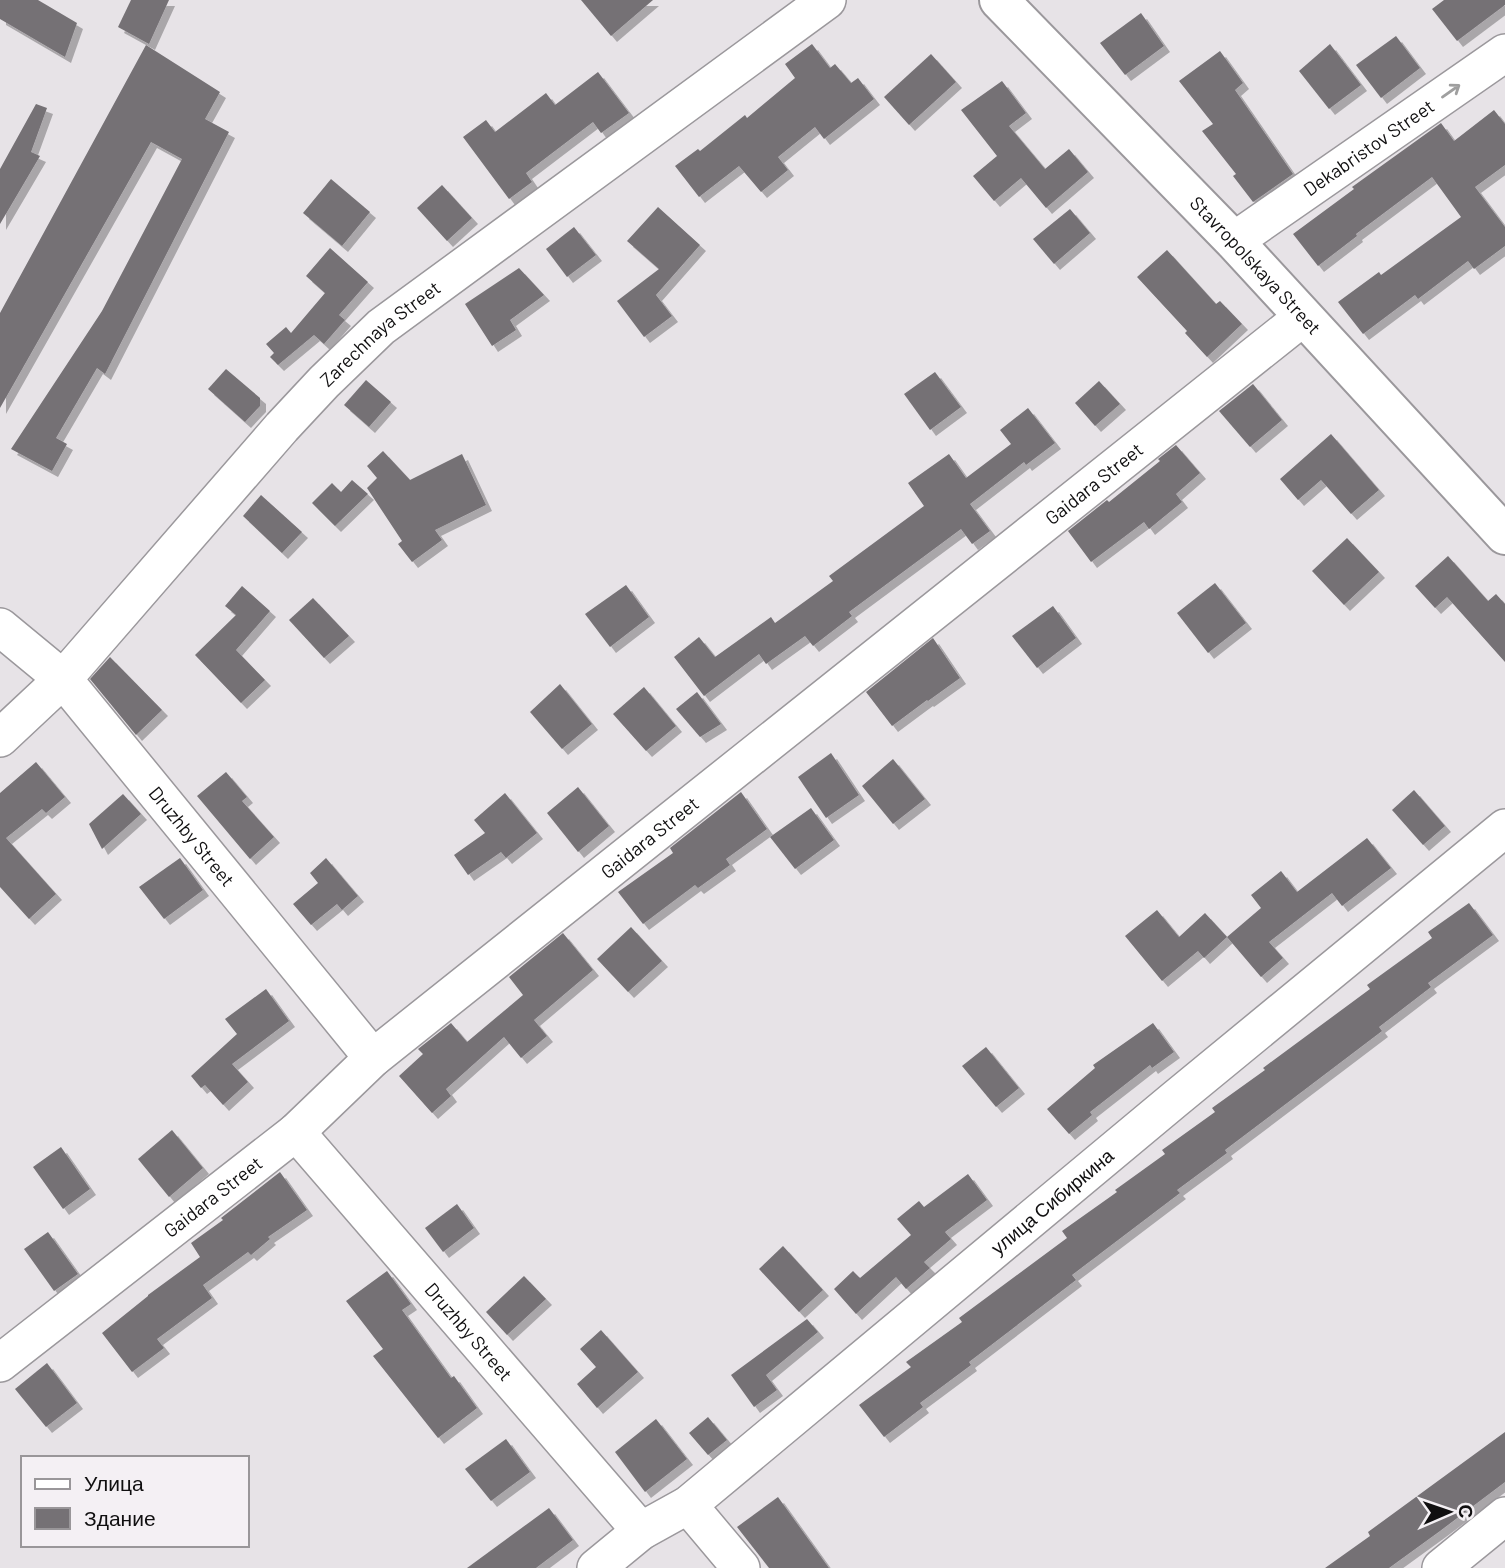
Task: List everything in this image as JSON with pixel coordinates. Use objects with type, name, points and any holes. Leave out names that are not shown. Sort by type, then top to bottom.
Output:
[{"type":"main road","name":"Stavropolskaya Street","points":[[999,0],[1234,241],[1505,535]]},
{"type":"street","name":"Zarechnaya Street","points":[[0,738],[63,679],[282,427],[381,327],[827,0]]},
{"type":"street","name":"Dekabristov Street","points":[[1234,241],[1505,53]]},
{"type":"street","name":"Gaidara Street","points":[[0,1363],[296,1132],[373,1058],[1303,317]]},
{"type":"street","name":"Druzhby Street","points":[[0,627],[63,679],[373,1058]]},
{"type":"street","name":"улица Сибиркина","points":[[596,1568],[641,1531],[688,1505],[1505,828]]},
{"type":"street","name":"Druzhby Street","points":[[296,1132],[641,1531]]},
{"type":"street","points":[[688,1505],[741,1568]]},
{"type":"street","points":[[1441,1568],[1505,1516]]},
{"type":"building","points":[[0,0],[38,0],[77,23],[65,57],[0,19]]},
{"type":"building","points":[[131,0],[169,0],[149,44],[118,27]]},
{"type":"building","points":[[581,0],[653,0],[611,36]]},
{"type":"building","points":[[1444,0],[1505,0],[1505,5],[1457,41],[1432,9]]},
{"type":"building","points":[[1141,13],[1164,46],[1125,75],[1100,43]]},
{"type":"building","points":[[1396,36],[1420,68],[1381,98],[1356,65]]},
{"type":"building","points":[[812,44],[830,68],[835,64],[851,83],[858,78],[874,99],[824,139],[815,127],[778,157],[788,170],[761,192],[739,166],[699,197],[675,166],[698,149],[700,151],[745,115],[747,118],[795,78],[785,64]]},
{"type":"building","points":[[1330,44],[1361,85],[1329,109],[1299,71]]},
{"type":"building","points":[[146,45],[220,92],[205,119],[229,132],[105,374],[97,368],[56,438],[67,444],[52,471],[11,449],[102,311],[182,159],[151,142],[0,408],[0,313]]},
{"type":"building","points":[[1220,51],[1243,83],[1235,90],[1293,174],[1253,202],[1233,176],[1236,174],[1202,131],[1213,124],[1179,81]]},
{"type":"building","points":[[931,54],[956,82],[909,125],[884,97]]},
{"type":"building","points":[[598,72],[629,113],[601,133],[593,122],[526,173],[532,182],[509,199],[463,137],[486,120],[495,132],[546,93],[555,105]]},
{"type":"building","points":[[1002,81],[1026,113],[1009,126],[1045,169],[1069,149],[1088,172],[1046,208],[1021,178],[994,201],[973,176],[997,156],[961,110]]},
{"type":"building","points":[[36,104],[47,108],[31,152],[40,156],[0,224],[0,169]]},
{"type":"building","points":[[1494,110],[1505,124],[1505,165],[1475,187],[1505,227],[1505,246],[1474,269],[1468,261],[1418,299],[1415,295],[1363,334],[1338,302],[1379,272],[1381,275],[1461,217],[1432,177],[1318,266],[1293,234],[1354,189],[1352,187],[1441,123],[1454,141]]},
{"type":"building","points":[[331,179],[370,212],[342,246],[303,213]]},
{"type":"building","points":[[442,185],[472,218],[447,241],[417,208]]},
{"type":"building","points":[[658,207],[700,245],[656,295],[672,316],[644,337],[617,301],[659,269],[627,241]]},
{"type":"building","points":[[1070,209],[1090,233],[1054,264],[1033,239]]},
{"type":"building","points":[[574,227],[596,255],[567,277],[546,249]]},
{"type":"building","points":[[330,248],[368,282],[339,315],[345,320],[324,344],[314,335],[278,365],[270,357],[274,353],[266,344],[286,327],[291,333],[325,293],[306,276]]},
{"type":"building","points":[[1167,250],[1216,304],[1220,301],[1242,324],[1207,357],[1137,277]]},
{"type":"building","points":[[519,268],[544,295],[510,320],[516,330],[492,346],[465,304]]},
{"type":"building","points":[[226,369],[260,398],[260,406],[245,422],[208,389]]},
{"type":"building","points":[[935,372],[961,407],[930,430],[904,394]]},
{"type":"building","points":[[366,380],[391,402],[369,427],[344,405]]},
{"type":"building","points":[[1099,381],[1120,404],[1095,426],[1075,403]]},
{"type":"building","points":[[1253,384],[1282,420],[1250,447],[1219,411]]},
{"type":"building","points":[[1028,408],[1055,443],[1026,465],[1024,462],[970,504],[990,531],[972,544],[961,529],[849,612],[852,616],[813,646],[805,636],[766,664],[759,654],[704,696],[674,657],[699,637],[715,657],[771,617],[775,623],[833,581],[829,576],[924,506],[908,483],[949,454],[966,478],[1011,444],[1000,430]]},
{"type":"building","points":[[1331,434],[1379,490],[1351,514],[1321,480],[1298,500],[1280,479]]},
{"type":"building","points":[[1176,445],[1200,473],[1176,494],[1182,502],[1149,529],[1144,522],[1091,562],[1068,531],[1107,500],[1109,502]]},
{"type":"building","points":[[383,451],[410,480],[462,454],[486,505],[435,530],[442,540],[412,562],[398,544],[402,541],[367,488],[377,478],[367,466]]},
{"type":"building","points":[[352,480],[368,494],[335,526],[312,503],[332,483],[341,492]]},
{"type":"building","points":[[261,495],[302,532],[282,553],[243,516]]},
{"type":"building","points":[[1347,538],[1379,572],[1344,605],[1312,571]]},
{"type":"building","points":[[1448,556],[1488,601],[1496,594],[1505,604],[1505,662],[1447,597],[1435,608],[1415,586]]},
{"type":"building","points":[[1215,583],[1246,623],[1208,653],[1177,613]]},
{"type":"building","points":[[626,585],[649,617],[610,647],[585,614]]},
{"type":"building","points":[[242,586],[270,611],[236,650],[265,680],[241,703],[195,655],[236,615],[225,606]]},
{"type":"building","points":[[313,598],[349,636],[324,658],[289,620]]},
{"type":"building","points":[[1053,606],[1076,638],[1037,668],[1012,636]]},
{"type":"building","points":[[933,638],[960,678],[892,726],[866,692]]},
{"type":"building","points":[[110,657],[162,710],[136,735],[90,679]]},
{"type":"building","points":[[560,684],[592,724],[562,749],[530,712]]},
{"type":"building","points":[[644,687],[676,726],[646,751],[613,714]]},
{"type":"building","points":[[697,692],[721,724],[700,737],[676,709]]},
{"type":"building","points":[[831,753],[859,795],[826,818],[798,777]]},
{"type":"building","points":[[893,759],[925,799],[893,824],[862,786]]},
{"type":"building","points":[[36,762],[65,797],[46,813],[42,809],[6,838],[56,894],[29,919],[0,887],[0,793]]},
{"type":"building","points":[[226,772],[247,797],[242,801],[274,837],[250,859],[197,796]]},
{"type":"building","points":[[578,787],[609,826],[578,852],[547,813]]},
{"type":"building","points":[[1414,790],[1445,826],[1423,845],[1392,810]]},
{"type":"building","points":[[741,792],[767,829],[726,859],[730,865],[698,888],[695,885],[643,924],[618,892],[673,853],[670,848]]},
{"type":"building","points":[[505,793],[537,833],[506,858],[501,852],[468,875],[454,855],[485,833],[474,820]]},
{"type":"building","points":[[123,794],[141,814],[102,849],[89,824]]},
{"type":"building","points":[[811,808],[834,840],[795,869],[770,837]]},
{"type":"building","points":[[1367,838],[1391,868],[1342,906],[1332,893],[1269,942],[1283,958],[1261,977],[1227,937],[1261,908],[1251,895],[1281,871],[1297,892]]},
{"type":"building","points":[[180,858],[203,890],[164,919],[139,887]]},
{"type":"building","points":[[326,858],[358,896],[342,910],[337,904],[311,925],[293,904],[318,883],[310,873]]},
{"type":"building","points":[[1469,903],[1493,935],[1428,983],[1431,987],[1379,1027],[1382,1031],[1225,1150],[1227,1153],[1177,1190],[1180,1193],[1072,1275],[1076,1280],[969,1362],[971,1365],[920,1403],[923,1407],[884,1437],[859,1405],[911,1367],[906,1362],[962,1322],[959,1318],[1067,1238],[1062,1231],[1165,1154],[1162,1150],[1215,1112],[1212,1108],[1370,989],[1367,985],[1432,938],[1428,932]]},
{"type":"building","points":[[1157,910],[1179,937],[1205,913],[1227,937],[1204,958],[1198,951],[1162,981],[1125,936]]},
{"type":"building","points":[[631,927],[662,961],[628,992],[597,959]]},
{"type":"building","points":[[563,933],[593,970],[534,1020],[547,1036],[521,1058],[504,1037],[446,1089],[451,1096],[432,1113],[399,1076],[423,1054],[418,1049],[451,1023],[467,1042],[523,995],[509,977]]},
{"type":"building","points":[[266,989],[289,1021],[232,1064],[248,1082],[223,1105],[205,1085],[201,1088],[191,1076],[237,1034],[225,1019]]},
{"type":"building","points":[[1153,1023],[1174,1052],[1152,1068],[1150,1065],[1090,1112],[1092,1115],[1069,1134],[1047,1109],[1095,1068],[1093,1065]]},
{"type":"building","points":[[986,1047],[1019,1088],[996,1107],[962,1066]]},
{"type":"building","points":[[172,1130],[203,1168],[169,1197],[138,1159]]},
{"type":"building","points":[[61,1147],[90,1189],[63,1209],[33,1167]]},
{"type":"building","points":[[280,1172],[307,1210],[268,1237],[270,1239],[251,1255],[248,1252],[203,1285],[212,1298],[157,1339],[164,1348],[132,1372],[102,1333],[200,1257],[191,1243]]},
{"type":"building","points":[[968,1174],[987,1200],[945,1232],[951,1239],[924,1262],[930,1268],[906,1289],[896,1277],[856,1314],[834,1289],[853,1271],[860,1278],[911,1235],[897,1219],[919,1201],[924,1207]]},
{"type":"building","points":[[457,1204],[474,1228],[443,1252],[425,1228]]},
{"type":"building","points":[[48,1232],[78,1274],[54,1291],[24,1249]]},
{"type":"building","points":[[783,1246],[823,1290],[799,1312],[759,1269]]},
{"type":"building","points":[[387,1271],[411,1304],[402,1310],[451,1378],[454,1376],[477,1408],[438,1438],[373,1356],[383,1349],[346,1301]]},
{"type":"building","points":[[524,1276],[546,1299],[507,1335],[486,1312]]},
{"type":"building","points":[[807,1319],[818,1332],[766,1375],[777,1390],[754,1407],[731,1375]]},
{"type":"building","points":[[601,1330],[638,1372],[597,1408],[577,1384],[596,1367],[580,1349]]},
{"type":"building","points":[[47,1363],[77,1403],[46,1427],[15,1389]]},
{"type":"building","points":[[708,1417],[727,1440],[708,1455],[689,1433]]},
{"type":"building","points":[[656,1419],[687,1459],[645,1492],[615,1452]]},
{"type":"building","points":[[1505,1432],[1505,1482],[1389,1568],[1325,1568],[1370,1536],[1368,1532]]},
{"type":"building","points":[[506,1439],[530,1472],[491,1501],[465,1469]]},
{"type":"building","points":[[778,1497],[829,1568],[769,1568],[737,1527]]},
{"type":"building","points":[[549,1508],[573,1540],[536,1568],[467,1568]]}]
